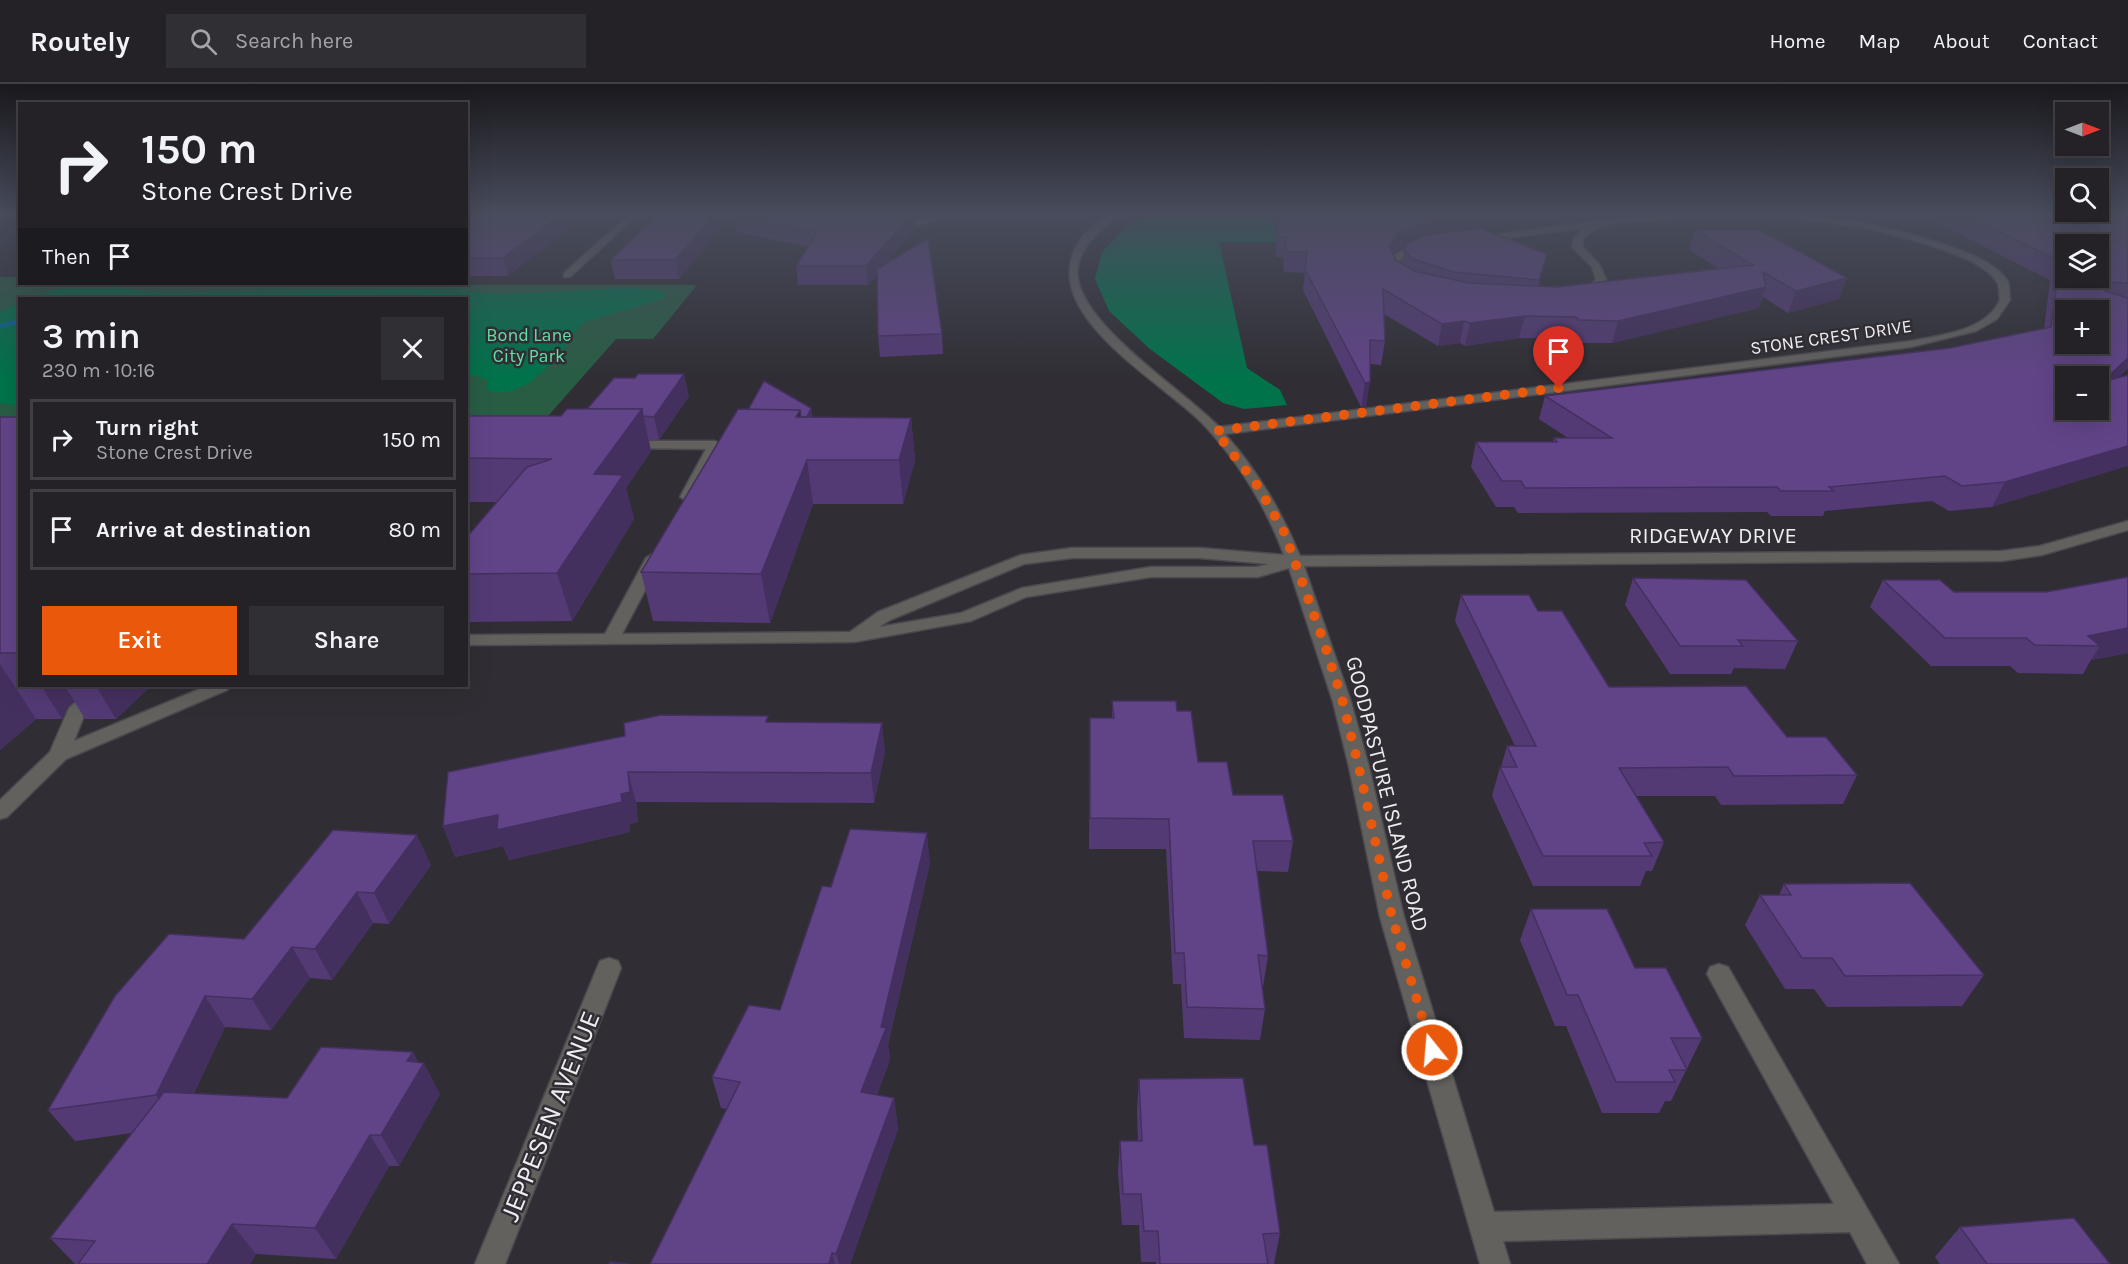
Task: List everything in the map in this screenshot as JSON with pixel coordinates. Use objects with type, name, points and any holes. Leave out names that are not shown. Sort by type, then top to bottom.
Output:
[{"type":"street","points":[[567,276],[576,268]]},
{"type":"street","name":"GOODPASTURE ISLAND ROAD","points":[[1073,268],[1072,274],[1081,305],[1095,324],[1115,344],[1198,412],[1257,485],[1284,532],[1342,699],[1392,917],[1495,1264]]},
{"type":"street","points":[[1393,268],[1399,278],[1413,286]]},
{"type":"street","points":[[1574,299],[1594,289],[1601,279],[1597,268]]},
{"type":"street","name":"STONE CREST DRIVE","points":[[1215,431],[1829,355],[1922,341],[1970,329],[1990,320],[2002,307],[2007,295],[2003,281],[1989,268]]},
{"type":"street","points":[[608,445],[721,445],[677,515]]},
{"type":"street","name":"RIDGEWAY DRIVE","points":[[1294,561],[1968,558],[2042,550],[2128,525]]},
{"type":"street","points":[[611,639],[661,546]]},
{"type":"street","points":[[854,637],[884,616],[1022,560],[1072,553],[1200,553],[1294,561]]},
{"type":"street","points":[[468,640],[854,637],[965,617],[1022,593],[1151,572],[1257,572],[1294,561]]},
{"type":"street","points":[[59,755],[78,708],[103,687]]},
{"type":"street","points":[[0,812],[59,755],[219,687]]},
{"type":"street","name":"JEPPESEN AVENUE","points":[[490,1264],[609,968]]},
{"type":"street","points":[[1719,974],[1884,1264]]},
{"type":"street","points":[[1484,1227],[1858,1218]]},
{"type":"green space","points":[[1098,268],[1225,268],[1247,368],[1280,390],[1287,405],[1244,409],[1223,403],[1150,349],[1109,311],[1095,279]]},
{"type":"green space","name":"Bond Lane City Park","points":[[0,277],[18,277],[18,285],[697,285],[653,339],[616,339],[541,424],[468,424],[468,297],[18,297],[18,423],[0,422]]},
{"type":"green space","points":[[107,285],[170,293],[414,288],[502,294],[626,288],[659,290],[666,293],[663,299],[584,322],[571,336],[562,354],[528,384],[508,392],[493,392],[486,388],[488,380],[468,375],[468,297],[31,297],[66,287]]},
{"type":"green space","points":[[18,303],[18,406],[0,403],[0,312]]},
{"type":"building","points":[[932,268],[942,334],[878,336],[877,269]]},
{"type":"building","points":[[1409,268],[1469,283],[1556,287],[1726,268],[1829,268],[1847,278],[1796,291],[1763,272],[1766,287],[1618,321],[1525,316],[1442,324],[1383,289],[1385,341],[1370,340],[1370,382],[1365,383],[1305,269]]},
{"type":"building","points":[[1442,268],[1543,268],[1539,280],[1454,272]]},
{"type":"building","points":[[2109,268],[2128,268],[2128,283],[2109,282]]},
{"type":"building","points":[[2056,288],[2105,288],[2105,291],[2128,298],[2128,358],[2109,376],[2109,366],[2055,366],[2055,420],[2109,420],[2109,380],[2128,375],[2128,446],[2005,482],[1962,486],[1945,476],[1829,487],[1834,491],[1781,491],[1777,487],[1525,488],[1521,481],[1502,481],[1476,442],[1557,442],[1554,438],[1612,438],[1545,396],[1950,348],[2051,327]]},
{"type":"building","points":[[638,374],[684,374],[654,417],[643,416],[642,409],[587,409],[614,378],[635,378]]},
{"type":"building","points":[[764,381],[811,408],[807,417],[801,417],[800,410],[748,410]]},
{"type":"building","points":[[567,409],[642,409],[594,474],[623,475],[557,573],[468,574],[468,536],[527,467],[552,459],[468,458],[468,416],[561,416]]},
{"type":"building","points":[[738,409],[800,410],[796,417],[911,418],[899,460],[807,460],[761,574],[641,572]]},
{"type":"building","points":[[0,417],[18,417],[18,653],[0,653]]},
{"type":"building","points":[[2128,577],[2128,628],[2088,636],[2100,646],[2035,645],[2026,638],[1945,638],[1883,580],[1940,580],[1954,592],[2046,592]]},
{"type":"building","points":[[1633,578],[1746,580],[1798,641],[1738,640],[1743,646],[1680,646]]},
{"type":"building","points":[[1461,595],[1529,595],[1538,611],[1562,611],[1609,687],[1746,686],[1787,737],[1826,737],[1857,775],[1734,776],[1728,767],[1619,768],[1664,842],[1644,843],[1652,856],[1543,856],[1500,767],[1517,767],[1507,746],[1536,746]]},
{"type":"building","points":[[1112,701],[1176,701],[1177,711],[1191,711],[1198,762],[1227,762],[1233,795],[1283,795],[1293,841],[1253,841],[1268,956],[1258,955],[1265,1009],[1187,1007],[1184,953],[1175,953],[1169,819],[1090,818],[1090,718],[1114,718]]},
{"type":"building","points":[[661,715],[768,716],[766,722],[882,723],[871,773],[628,772],[630,792],[621,794],[622,802],[497,830],[498,815],[443,826],[448,772],[625,736],[624,723]]},
{"type":"building","points":[[850,829],[927,833],[881,1027],[886,1028],[861,1092],[894,1098],[836,1254],[832,1253],[829,1264],[650,1264],[740,1082],[712,1077],[749,1005],[780,1010],[822,886],[831,887]]},
{"type":"building","points":[[333,830],[417,835],[374,893],[357,892],[315,949],[292,947],[252,999],[205,996],[156,1095],[48,1110],[115,996],[169,934],[244,939]]},
{"type":"building","points":[[1910,883],[1984,975],[1845,976],[1832,958],[1802,958],[1760,895],[1791,895],[1784,884]]},
{"type":"building","points":[[1531,909],[1607,909],[1635,968],[1666,968],[1702,1038],[1671,1038],[1687,1070],[1669,1070],[1675,1082],[1616,1082],[1578,995],[1567,995]]},
{"type":"building","points":[[321,1047],[413,1052],[407,1061],[424,1063],[381,1135],[370,1135],[315,1228],[232,1224],[207,1264],[78,1264],[95,1241],[50,1238],[164,1092],[287,1098]]},
{"type":"building","points":[[1243,1078],[1254,1145],[1267,1145],[1280,1233],[1263,1234],[1268,1264],[1160,1264],[1158,1231],[1144,1231],[1141,1194],[1123,1194],[1120,1141],[1142,1141],[1139,1079]]},
{"type":"building","points":[[2074,1218],[2110,1264],[1987,1264],[1960,1227]]},
{"type":"waterway","points":[[0,326],[18,322]]},
{"type":"route","points":[[1432,1050],[1392,917],[1342,699],[1323,640],[1284,532],[1257,485],[1215,431],[1559,388]]}]
